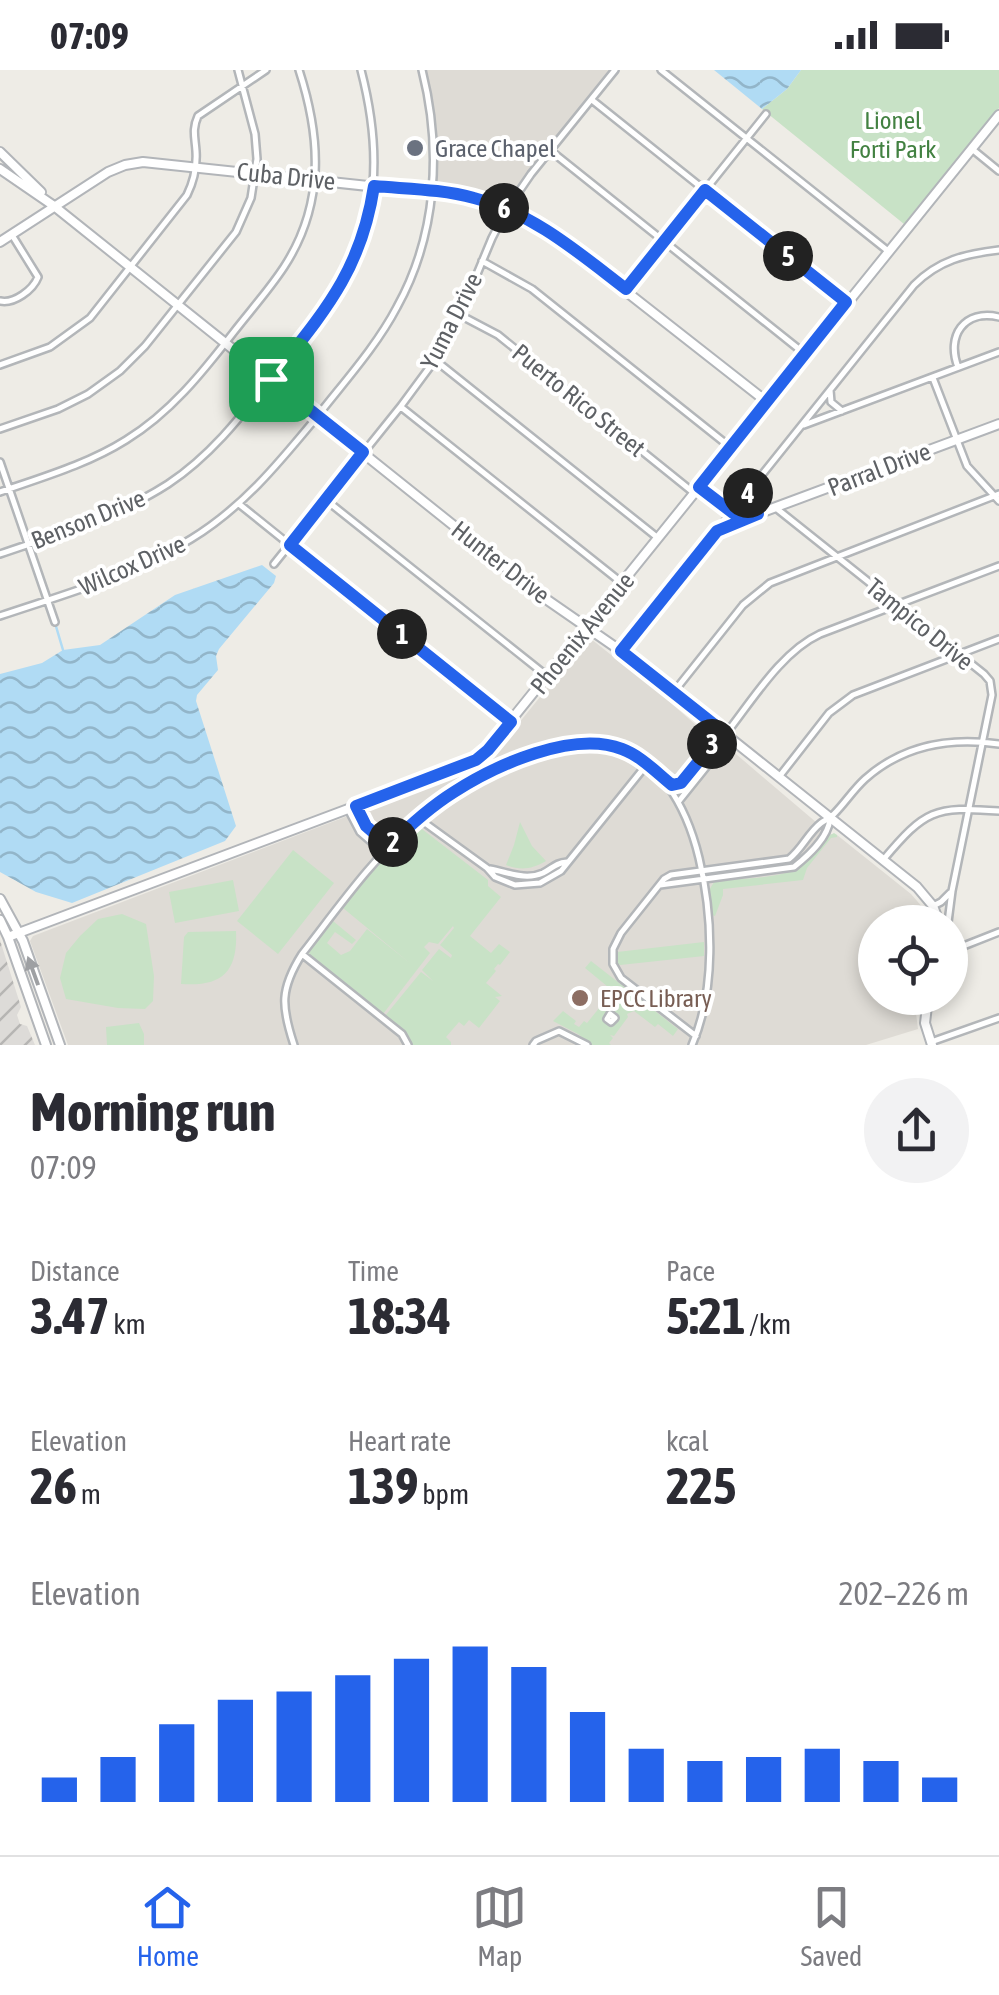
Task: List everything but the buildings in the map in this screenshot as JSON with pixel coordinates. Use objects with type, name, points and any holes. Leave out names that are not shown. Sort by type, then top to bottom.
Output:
[{"type":"street","points":[[0,428],[58,409],[109,380],[145,346],[241,224],[255,173],[255,134],[238,70]]},
{"type":"street","points":[[0,365],[50,347],[96,312],[191,188],[196,166],[193,128],[198,116],[266,70]]},
{"type":"street","points":[[0,492],[87,460],[131,437],[167,409],[277,277],[306,221],[315,180],[314,122],[300,70]]},
{"type":"street","name":"Benson Drive","points":[[0,554],[114,513],[170,483],[226,434],[320,317],[362,242],[374,186],[374,130],[361,70]]},
{"type":"street","name":"Wilcox Drive","points":[[0,616],[108,579],[158,558],[205,530],[239,504],[276,467],[376,341],[397,308],[422,244],[432,192],[433,130],[422,70]]},
{"type":"street","name":"Yuma Drive","points":[[274,564],[435,360],[460,315],[507,209],[615,70]]},
{"type":"street","points":[[661,70],[888,251]]},
{"type":"street","points":[[592,100],[846,302]]},
{"type":"street","points":[[626,289],[766,114]]},
{"type":"street","name":"Phoenix Avenue","points":[[8,937],[476,760],[511,722],[999,115]]},
{"type":"street","points":[[972,149],[999,170]]},
{"type":"street","points":[[550,151],[805,354]]},
{"type":"street","name":"Hunter Drive","points":[[0,152],[54,206]]},
{"type":"street","name":"Cuba Drive","points":[[0,242],[108,172],[125,165],[153,162],[470,196],[550,231],[767,402]]},
{"type":"street","name":"Hunter Drive","points":[[0,169],[54,206],[543,597],[621,651],[917,886],[932,905]]},
{"type":"street","points":[[0,301],[11,302],[33,286],[38,277],[12,235]]},
{"type":"street","points":[[621,651],[920,278],[952,258],[999,250]]},
{"type":"street","points":[[482,261],[532,289],[730,447]]},
{"type":"street","name":"Puerto Rico Street","points":[[460,315],[498,336],[696,490],[733,513]]},
{"type":"street","points":[[958,367],[953,346],[962,326],[978,316],[999,316]]},
{"type":"street","points":[[801,426],[999,352]]},
{"type":"street","points":[[435,360],[658,538]]},
{"type":"street","points":[[673,693],[759,590],[800,570],[998,497],[967,466],[934,378]]},
{"type":"street","points":[[830,389],[831,402],[842,411]]},
{"type":"street","points":[[400,406],[622,582]]},
{"type":"street","points":[[814,410],[832,415]]},
{"type":"street","name":"Parral Drive","points":[[717,531],[752,511],[776,508],[999,424]]},
{"type":"street","points":[[0,462],[55,622]]},
{"type":"street","points":[[749,492],[752,511]]},
{"type":"street","points":[[326,500],[548,676]]},
{"type":"street","points":[[239,504],[511,722]]},
{"type":"street","name":"Tampico Drive","points":[[776,508],[984,674],[991,684],[950,905]]},
{"type":"street","name":"Parral Drive","points":[[733,513],[742,517],[752,511]]},
{"type":"street","points":[[676,798],[716,740],[726,734],[802,644],[999,566]]},
{"type":"street","points":[[779,777],[829,713],[845,700],[999,639]]},
{"type":"street","points":[[676,798],[722,746],[726,734]]},
{"type":"street","points":[[294,1045],[284,993],[302,954],[386,849],[418,818],[454,792],[481,777],[574,744],[624,749],[672,785],[686,779]]},
{"type":"street","points":[[696,1036],[621,978],[613,964],[613,950],[621,933],[660,885],[671,875],[789,859],[861,782],[898,756],[933,744],[999,744]]},
{"type":"street","points":[[418,818],[487,868],[516,876],[539,875],[558,862],[567,862],[647,764]]},
{"type":"street","points":[[660,775],[694,837],[704,880],[708,974],[701,1021],[692,1045]]},
{"type":"street","points":[[352,807],[360,832],[386,849]]},
{"type":"street","points":[[884,860],[924,818],[969,808],[999,812]]},
{"type":"street","points":[[660,885],[794,867],[829,830],[830,819]]},
{"type":"street","points":[[935,905],[952,891]]},
{"type":"street","points":[[0,899],[19,934],[60,1045]]},
{"type":"street","points":[[0,920],[46,1045]]},
{"type":"street","points":[[968,944],[999,932]]},
{"type":"street","points":[[302,954],[402,1034],[408,1045]]},
{"type":"street","points":[[926,1015],[931,1043],[999,1018]]},
{"type":"street","points":[[533,1045],[559,1031],[586,1045]]},
{"type":"shaded area","points":[[426,70],[610,71],[502,203],[469,192],[436,188],[437,131]]},
{"type":"shaded area","points":[[587,639],[591,639],[921,905],[858,905],[858,1015],[916,1015],[918,1029],[866,1045],[68,1045],[30,941],[33,936],[489,760]]},
{"type":"shaded area","points":[[0,940],[21,1007],[17,1015],[20,1024],[27,1026],[35,1045],[0,1045]]},
{"type":"green space","name":"Lionel Forti Park","points":[[801,70],[999,70],[999,108],[904,224],[762,109],[787,89]]},
{"type":"green space","points":[[520,822],[532,846],[546,861],[526,868],[506,865]]},
{"type":"green space","points":[[418,826],[488,880],[488,886],[501,897],[470,936],[491,953],[499,944],[510,952],[486,983],[502,996],[495,997],[500,1001],[479,1028],[469,1020],[464,1026],[459,1022],[446,1037],[451,1045],[412,1045],[407,1034],[385,1016],[421,972],[433,981],[422,970],[439,949],[451,958],[440,945],[453,926],[438,944],[429,942],[424,947],[430,953],[383,1014],[309,954],[333,921],[356,940],[352,944],[335,932],[327,943],[341,955],[350,951],[367,929],[411,964],[343,908],[382,859]]},
{"type":"green space","points":[[834,833],[837,837],[831,838],[807,868],[803,880],[723,889],[715,916],[711,915],[708,892],[714,882],[793,870]]},
{"type":"green space","points":[[293,850],[334,883],[278,954],[237,921]]},
{"type":"green space","points":[[233,880],[239,911],[175,923],[169,892]]},
{"type":"green space","points":[[122,914],[146,924],[154,976],[153,1001],[145,1009],[66,999],[60,978],[66,953],[98,919]]},
{"type":"green space","points":[[236,931],[234,957],[225,974],[207,983],[181,984],[184,937],[188,932]]},
{"type":"green space","points":[[704,942],[704,956],[616,963],[617,952]]},
{"type":"green space","points":[[591,961],[678,1029],[673,1036],[634,1011],[627,1014],[614,1036],[610,1035],[611,1045],[592,1045],[553,1021],[563,1011],[579,1027],[584,1021],[587,1023],[613,991],[585,968]]},
{"type":"green space","points":[[139,1023],[144,1045],[107,1045],[106,1027]]},
{"type":"water","points":[[714,70],[801,70],[787,89],[762,109]]},
{"type":"water","points":[[262,565],[276,576],[274,583],[219,649],[218,670],[196,701],[236,826],[225,841],[72,903],[36,892],[0,872],[0,674],[42,663],[63,650],[100,645],[175,595]]},
{"type":"waterway","points":[[55,623],[63,650]]},
{"type":"place","name":"Grace Chapel","points":[[415,148]]},
{"type":"place","name":"EPCC Library","points":[[580,998]]},
{"type":"route","points":[[374,186],[470,196],[507,209],[550,231],[626,289],[705,190],[846,302],[699,487],[733,513],[749,492],[748,505],[758,514],[717,531],[621,651],[726,734],[716,740],[686,779],[672,785],[624,749],[588,743],[547,751],[494,770],[454,792],[418,818],[389,846],[366,826],[356,806],[476,760],[511,722],[290,545],[363,452],[271,379],[332,301],[354,262],[374,186]]}]
